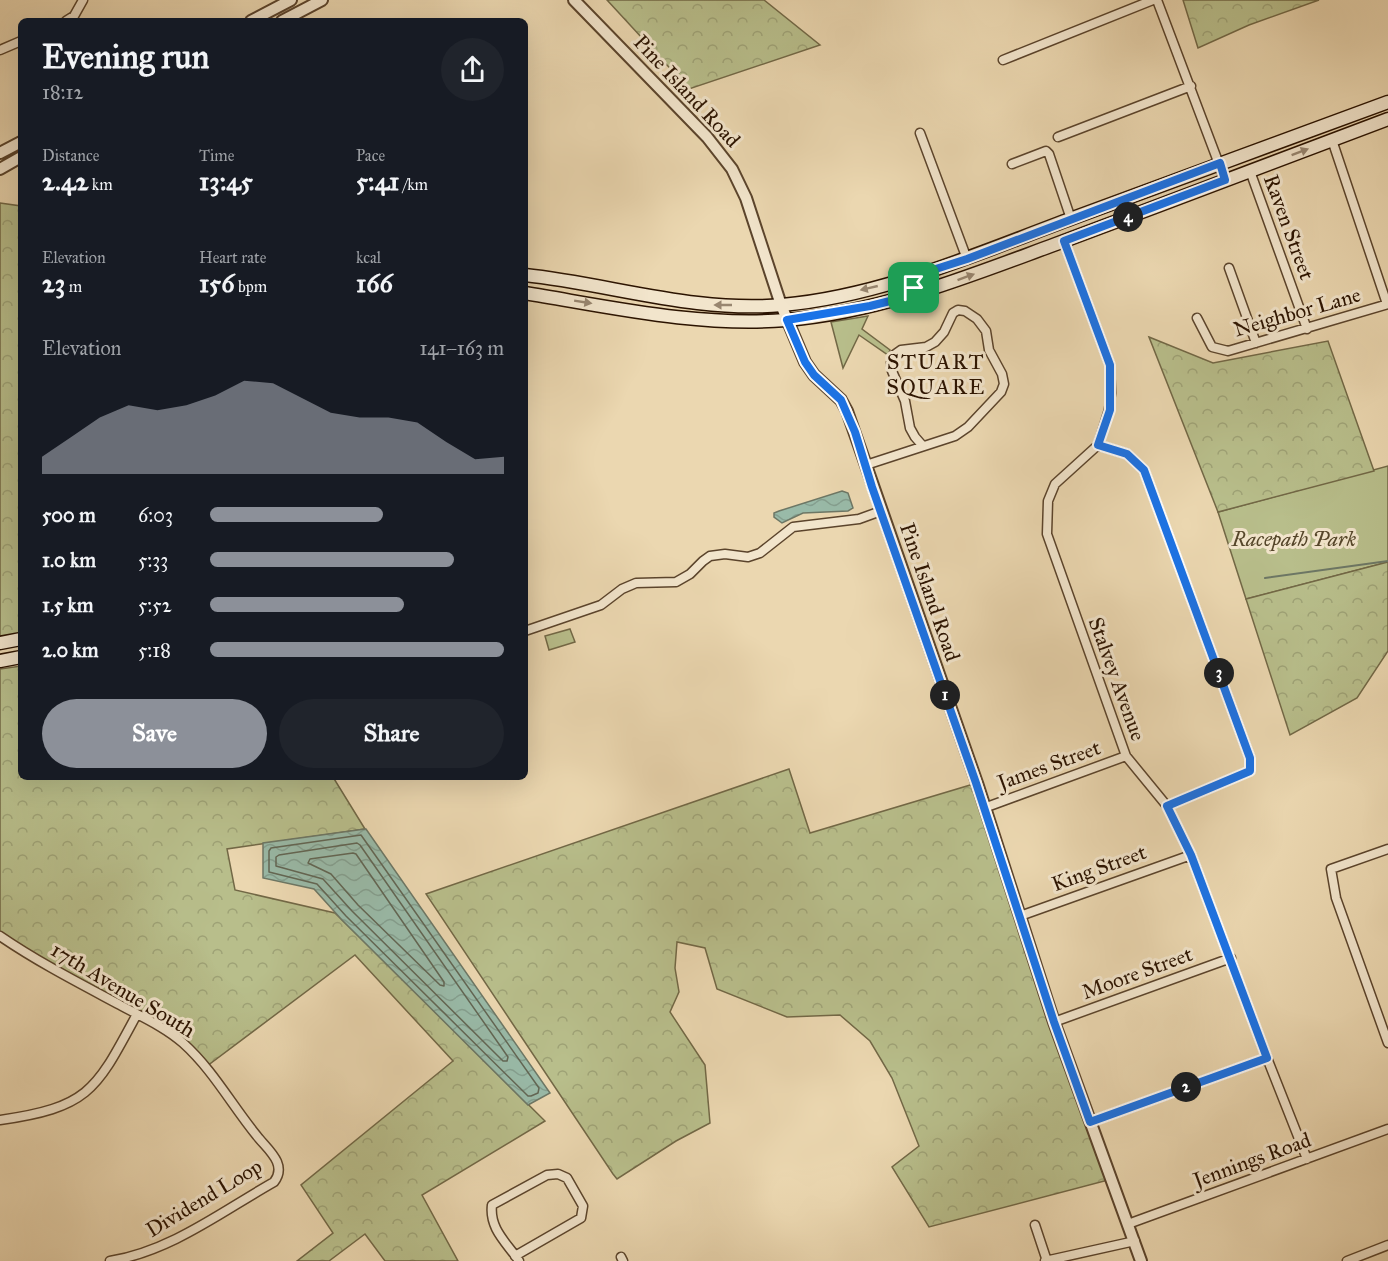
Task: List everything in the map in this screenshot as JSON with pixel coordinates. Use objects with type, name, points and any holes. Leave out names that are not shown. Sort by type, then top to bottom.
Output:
[{"type":"main road","points":[[528,275],[707,304],[781,305],[840,295],[967,259],[1388,102]]},
{"type":"main road","points":[[528,293],[687,319],[723,321],[787,320],[870,306],[918,294],[1388,118]]},
{"type":"main road","points":[[917,275],[913,284],[918,294]]},
{"type":"main road","points":[[0,643],[18,640]]},
{"type":"main road","points":[[0,661],[18,658]]},
{"type":"street","points":[[71,18],[83,0]]},
{"type":"street","points":[[257,18],[291,0]]},
{"type":"street","points":[[288,18],[322,0]]},
{"type":"street","name":"Pine Island Road","points":[[574,0],[707,137],[732,169],[746,198],[781,305],[805,362],[814,375],[841,400],[847,411],[984,808],[1054,1022],[1141,1261]]},
{"type":"street","points":[[1003,60],[1155,0],[1191,86],[1225,180]]},
{"type":"street","points":[[0,50],[18,43]]},
{"type":"street","points":[[1058,137],[1191,86]]},
{"type":"street","points":[[920,133],[967,259]]},
{"type":"street","points":[[1332,140],[1388,304]]},
{"type":"street","points":[[0,153],[18,144]]},
{"type":"street","points":[[1012,164],[1046,152],[1049,154],[1071,219]]},
{"type":"street","points":[[0,169],[18,160]]},
{"type":"street","name":"Raven Street","points":[[1250,171],[1307,329]]},
{"type":"street","name":"Stalvey Avenue","points":[[1064,241],[1110,365],[1110,410],[1098,445],[1055,484],[1048,501],[1047,534],[1126,756],[1167,806],[1191,855],[1307,1159]]},
{"type":"street","points":[[1229,268],[1256,343]]},
{"type":"street","name":"Neighbor Lane","points":[[1197,318],[1212,347],[1228,351],[1388,304]]},
{"type":"street","points":[[866,465],[955,436],[968,427],[1001,392],[1004,384],[1002,374],[989,350],[986,331],[977,319],[965,311],[958,310],[953,313],[944,332],[935,342],[902,350],[894,355],[891,363],[904,401],[910,428],[922,445]]},
{"type":"street","points":[[1098,445],[1127,454],[1144,470],[1250,758],[1250,771],[1167,806]]},
{"type":"street","points":[[528,630],[602,605],[636,583],[676,582],[690,574],[710,556],[725,554],[748,556],[760,553],[793,527],[859,519],[880,511]]},
{"type":"street","name":"James Street","points":[[984,808],[1126,756]]},
{"type":"street","points":[[1388,849],[1331,869],[1336,898],[1388,1043]]},
{"type":"street","name":"King Street","points":[[1020,916],[1191,855]]},
{"type":"street","name":"17th Avenue South","points":[[0,936],[23,952],[180,1040],[207,1066],[252,1130],[278,1160],[280,1171]]},
{"type":"street","name":"Moore Street","points":[[1054,1022],[1231,958]]},
{"type":"street","points":[[0,1120],[55,1109],[85,1093],[109,1066],[137,1014]]},
{"type":"street","points":[[1090,1122],[1267,1058]]},
{"type":"street","name":"Jennings Road","points":[[1128,1224],[1388,1129]]},
{"type":"street","name":"Dividend Loop","points":[[110,1261],[146,1254],[167,1244],[274,1182],[280,1171]]},
{"type":"street","points":[[558,1174],[567,1178],[583,1206],[581,1218],[517,1258],[494,1227],[490,1215],[492,1205],[547,1175],[558,1174]]},
{"type":"street","points":[[1035,1226],[1046,1261],[1135,1241]]},
{"type":"street","points":[[1347,1261],[1388,1245]]},
{"type":"green space","points":[[607,0],[764,0],[820,45],[689,89]]},
{"type":"green space","points":[[1183,0],[1319,0],[1249,25],[1198,48]]},
{"type":"green space","points":[[0,203],[18,206],[18,639],[0,643]]},
{"type":"green space","name":"STUART SQUARE","points":[[868,316],[862,329],[890,350],[888,355],[859,335],[843,368],[831,322]]},
{"type":"green space","points":[[1149,337],[1213,363],[1328,341],[1374,471],[1218,512]]},
{"type":"green space","name":"Racepath Park","points":[[1388,466],[1388,562],[1246,599],[1218,512]]},
{"type":"green space","points":[[1388,562],[1388,651],[1357,698],[1290,735],[1246,599]]},
{"type":"green space","points":[[570,629],[575,642],[549,650],[545,636]]},
{"type":"green space","points":[[18,666],[18,780],[335,780],[365,829],[227,849],[235,890],[335,913],[545,1121],[422,1195],[458,1261],[385,1261],[365,1234],[329,1261],[297,1261],[333,1233],[301,1185],[453,1061],[355,955],[207,1066],[180,1040],[0,936],[0,669]]},
{"type":"green space","points":[[789,769],[810,833],[977,783],[1112,1179],[929,1227],[892,1167],[919,1146],[892,1078],[870,1041],[840,1015],[787,1017],[717,989],[705,948],[677,942],[675,968],[679,992],[670,1012],[705,1065],[710,1123],[676,1141],[617,1179],[613,1174],[426,894]]},
{"type":"water","points":[[842,491],[848,493],[853,508],[848,511],[803,513],[782,523],[774,517],[774,513],[779,511]]},
{"type":"water","points":[[366,829],[550,1093],[528,1105],[342,920],[314,889],[263,878],[263,843]]},
{"type":"waterway","points":[[1265,578],[1388,561]]},
{"type":"district","name":"STUART SQUARE","points":[[936,374]]},
{"type":"route","points":[[1220,163],[1225,180],[1064,241],[1110,365],[1110,410],[1098,445],[1127,454],[1144,470],[1250,758],[1250,771],[1167,806],[1191,855],[1267,1058],[1090,1122],[1054,1022],[976,783],[872,487],[855,432],[841,400],[814,375],[805,362],[787,320],[870,306],[918,294],[914,288],[913,284],[917,275],[967,259],[1220,163]]}]
